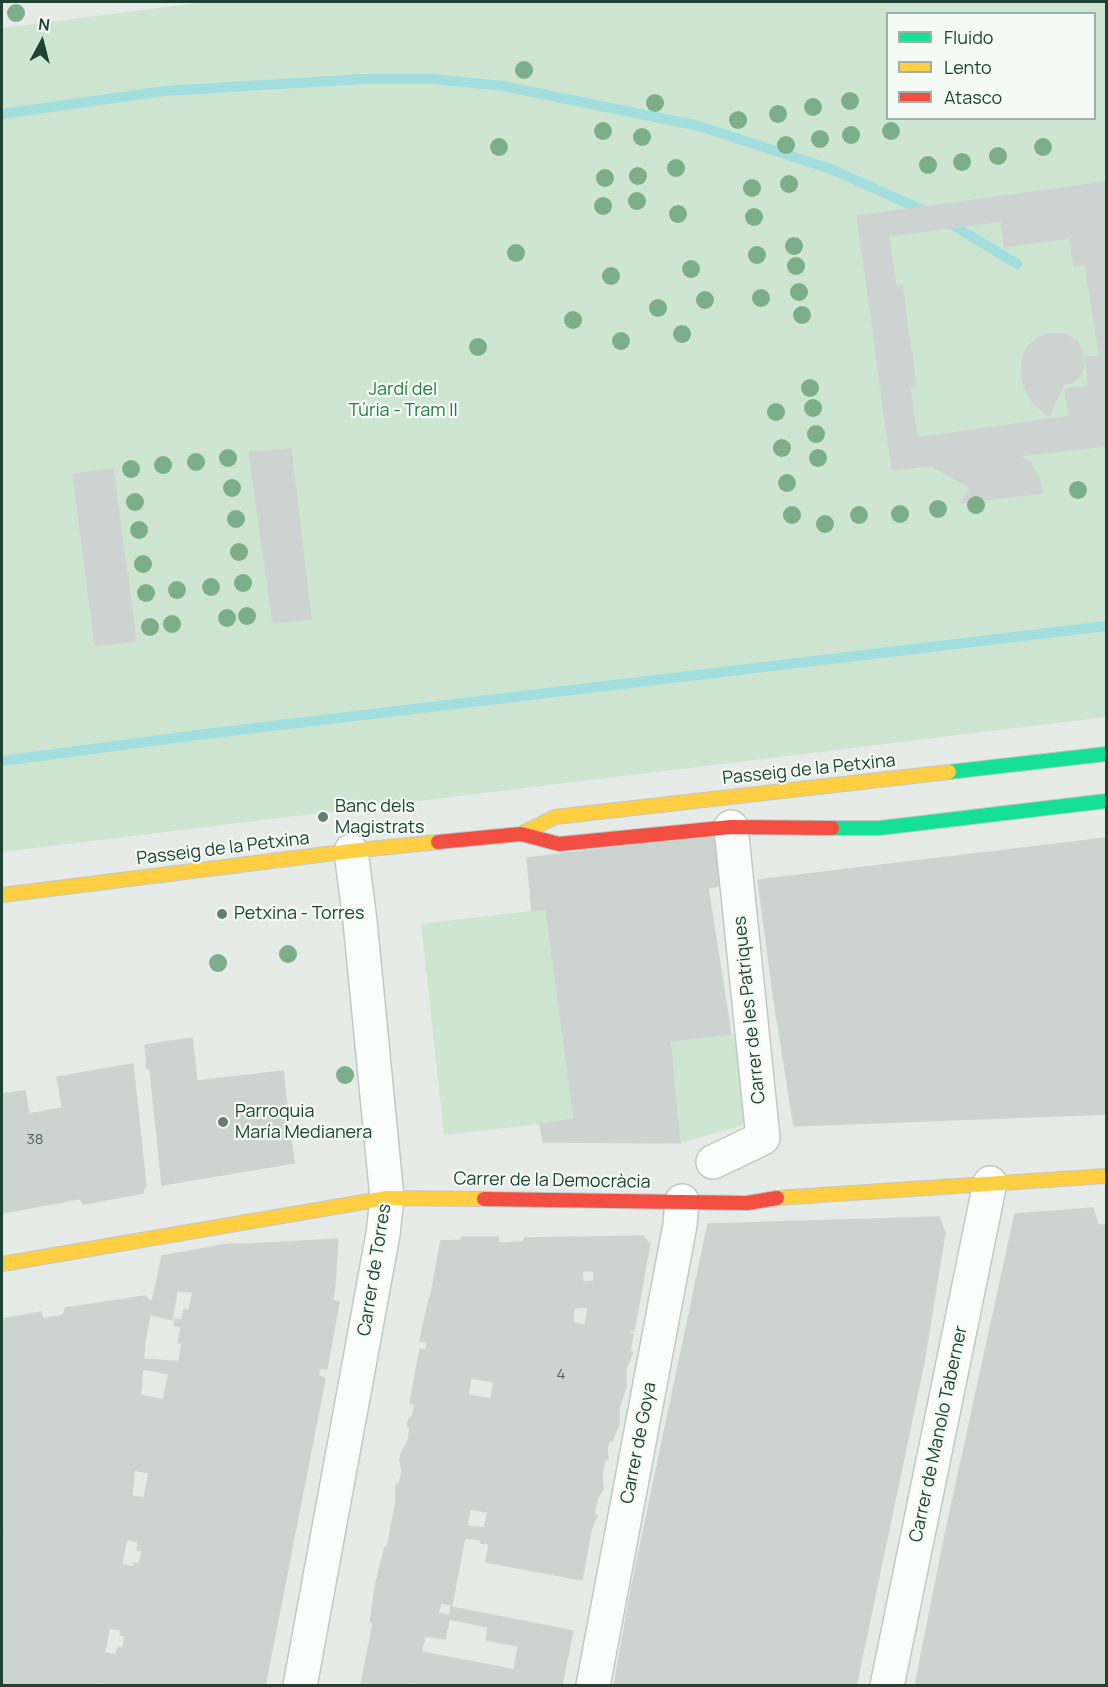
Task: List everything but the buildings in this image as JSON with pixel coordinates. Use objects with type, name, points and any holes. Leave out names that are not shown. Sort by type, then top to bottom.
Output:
[{"type":"main road","name":"Passeig de la Petxina","points":[[520,834],[555,817],[1107,754]]},
{"type":"main road","name":"Passeig de la Petxina","points":[[2,895],[351,850],[520,834],[559,844],[731,827],[880,828],[1107,801]]},
{"type":"main road","name":"Carrer de la Democràcia","points":[[2,1264],[387,1198],[747,1203],[772,1198],[1107,1176]]},
{"type":"street","name":"Carrer de les Patriques","points":[[713,1162],[763,1138],[731,827]]},
{"type":"street","name":"Carrer de Torres","points":[[300,1686],[383,1234],[387,1198],[351,850]]},
{"type":"street","name":"Carrer de Manolo Taberner","points":[[887,1686],[990,1183]]},
{"type":"street","name":"Carrer de Goya","points":[[593,1686],[680,1226],[682,1201]]},
{"type":"green space","name":"Jardí del Túria - Tram II","points":[[205,2],[1106,2],[1106,717],[2,852],[2,28]]},
{"type":"green space","points":[[546,909],[574,1119],[444,1135],[421,924]]},
{"type":"green space","points":[[731,1034],[742,1035],[755,1122],[680,1143],[670,1041]]},
{"type":"waterway","points":[[2,114],[164,91],[364,79],[433,79],[503,86],[699,126],[831,169],[929,213]]},
{"type":"waterway","points":[[946,221],[1017,264]]},
{"type":"waterway","points":[[2,761],[205,734],[1106,626]]},
{"type":"traffic: fast","points":[[949,772],[1106,754]]},
{"type":"traffic: fast","points":[[832,828],[880,828],[1106,801]]},
{"type":"traffic: slow","points":[[521,834],[555,817],[949,772]]},
{"type":"traffic: slow","points":[[2,895],[438,842]]},
{"type":"traffic: slow","points":[[777,1198],[1106,1176]]},
{"type":"traffic: slow","points":[[2,1264],[387,1198],[484,1199]]},
{"type":"traffic: jam","points":[[438,842],[521,834],[559,844],[731,827],[832,828]]},
{"type":"traffic: jam","points":[[484,1199],[747,1203],[777,1198]]},
{"type":"place","name":"Banc dels Magistrats","points":[[323,817]]},
{"type":"place","name":"Petxina - Torres","points":[[222,914]]},
{"type":"place","name":"Parroquia María Medianera","points":[[223,1122]]}]
